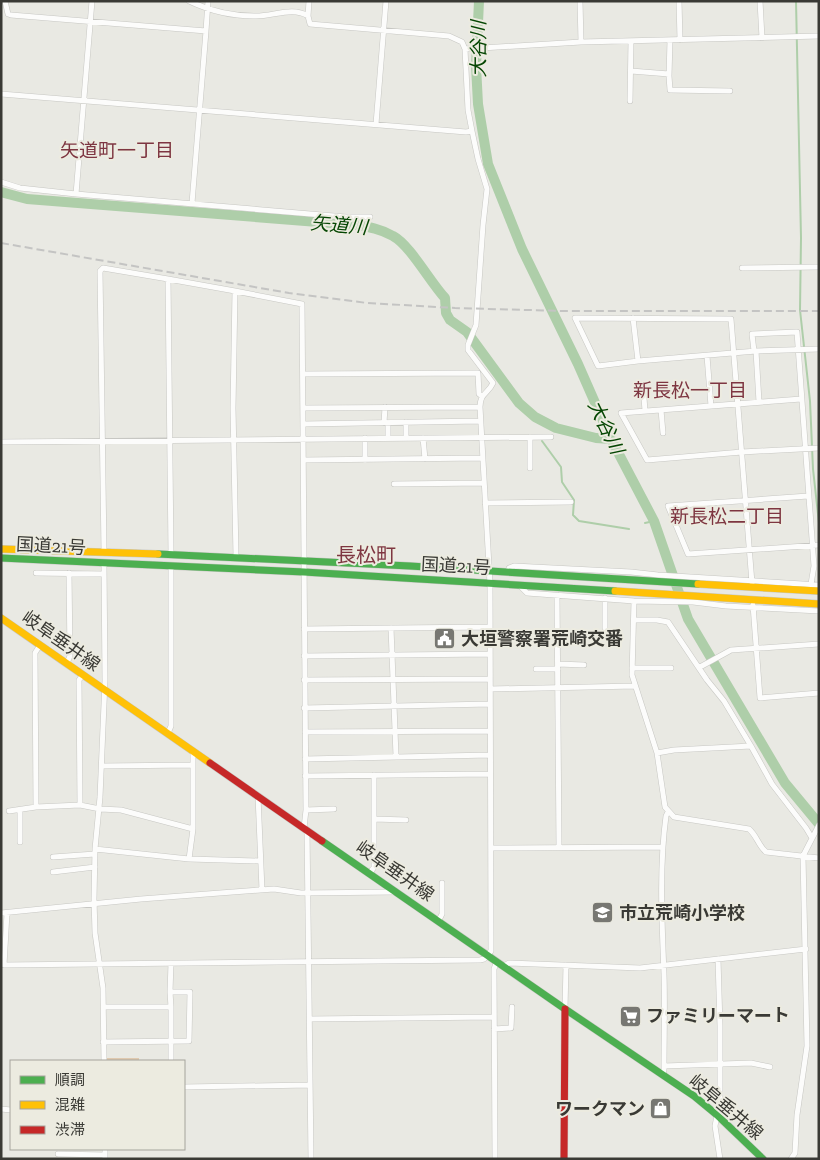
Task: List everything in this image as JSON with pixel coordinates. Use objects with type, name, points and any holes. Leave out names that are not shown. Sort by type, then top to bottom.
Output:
[{"type":"main road","name":"国道21号","points":[[1,549],[171,553],[303,559],[489,572],[660,578],[818,589]]},
{"type":"main road","name":"国道21号","points":[[1,560],[24,559],[304,572],[490,584],[519,584],[692,599],[819,604]]},
{"type":"main road","name":"岐阜垂井線","points":[[1,618],[398,891],[565,1009],[663,1074],[717,1115],[763,1159]]},
{"type":"main road","points":[[564,1159],[565,1009]]},
{"type":"street","points":[[5,1],[8,14],[11,15],[206,31]]},
{"type":"street","points":[[76,194],[92,1]]},
{"type":"street","points":[[189,1],[208,9],[255,16],[300,12],[308,16]]},
{"type":"street","points":[[192,203],[208,1]]},
{"type":"street","points":[[309,1],[308,16],[310,24],[449,36],[462,42],[467,48],[468,110],[478,159],[487,189],[474,331],[468,345],[468,350],[493,383],[491,388],[482,396],[480,407],[490,584],[492,948],[484,959],[480,960],[4,965],[4,913],[274,889],[309,893],[398,891]]},
{"type":"street","points":[[376,124],[386,1]]},
{"type":"street","points":[[580,1],[581,42]]},
{"type":"street","points":[[679,1],[680,40]]},
{"type":"street","points":[[760,1],[762,38]]},
{"type":"street","points":[[467,48],[581,42],[819,36]]},
{"type":"street","points":[[670,40],[670,90],[730,91]]},
{"type":"street","points":[[630,101],[631,41]]},
{"type":"street","points":[[631,71],[669,74]]},
{"type":"street","points":[[1,94],[472,131]]},
{"type":"street","points":[[1,182],[20,188],[76,194],[346,217],[370,217]]},
{"type":"street","points":[[742,268],[819,267]]},
{"type":"street","points":[[104,551],[100,271],[103,268],[302,304],[304,708],[309,893],[311,1159]]},
{"type":"street","points":[[168,279],[171,553]]},
{"type":"street","points":[[235,291],[233,408],[236,556]]},
{"type":"street","points":[[752,582],[744,501],[742,452],[734,354],[731,319],[575,318],[598,366],[638,361],[734,354],[755,351],[819,348]]},
{"type":"street","points":[[633,318],[638,361]]},
{"type":"street","points":[[759,402],[752,334],[797,332],[801,399],[812,448],[808,496],[816,545],[811,584]]},
{"type":"street","points":[[707,356],[711,406]]},
{"type":"street","points":[[303,374],[478,373],[479,394],[482,396]]},
{"type":"street","points":[[643,384],[645,411]]},
{"type":"street","points":[[801,399],[621,413],[647,460],[812,448]]},
{"type":"street","points":[[304,408],[480,407]]},
{"type":"street","points":[[385,408],[388,438]]},
{"type":"street","points":[[661,410],[663,433]]},
{"type":"street","points":[[406,422],[406,438]]},
{"type":"street","points":[[304,424],[480,422]]},
{"type":"street","points":[[530,437],[530,468]]},
{"type":"street","points":[[1,442],[551,437]]},
{"type":"street","points":[[365,438],[365,460]]},
{"type":"street","points":[[424,438],[425,459]]},
{"type":"street","points":[[304,460],[482,458]]},
{"type":"street","points":[[394,484],[484,483]]},
{"type":"street","points":[[808,496],[668,506],[688,554],[816,545]]},
{"type":"street","points":[[485,503],[571,502]]},
{"type":"street","points":[[104,564],[102,766],[100,809],[95,851],[94,904],[95,933],[104,1007],[104,1060]]},
{"type":"street","points":[[168,733],[172,726],[171,567]]},
{"type":"street","points":[[67,663],[70,656],[69,573]]},
{"type":"street","points":[[36,574],[104,574]]},
{"type":"street","points":[[689,580],[811,584],[818,589]]},
{"type":"street","points":[[519,584],[527,593],[634,601],[664,597]]},
{"type":"street","points":[[557,595],[559,847]]},
{"type":"street","points":[[604,598],[605,628]]},
{"type":"street","points":[[692,599],[726,606],[819,611]]},
{"type":"street","points":[[634,601],[632,668],[635,686],[657,753],[665,807],[668,812],[674,818],[749,829],[754,834],[761,848],[766,852],[819,858]]},
{"type":"street","points":[[753,606],[760,698],[819,693]]},
{"type":"street","points":[[634,620],[668,622],[701,666],[727,706],[772,784],[813,836]]},
{"type":"street","points":[[304,628],[489,627]]},
{"type":"street","points":[[391,628],[396,756]]},
{"type":"street","points":[[701,666],[731,650],[819,644]]},
{"type":"street","points":[[36,808],[35,653],[40,645]]},
{"type":"street","points":[[304,656],[489,654]]},
{"type":"street","points":[[536,669],[584,664]]},
{"type":"street","points":[[632,668],[671,668]]},
{"type":"street","points":[[80,805],[79,680],[83,675]]},
{"type":"street","points":[[304,680],[490,679]]},
{"type":"street","points":[[490,689],[635,686]]},
{"type":"street","points":[[304,708],[490,704]]},
{"type":"street","points":[[305,732],[490,731]]},
{"type":"street","points":[[657,753],[674,750],[751,746]]},
{"type":"street","points":[[189,859],[193,829],[193,750]]},
{"type":"street","points":[[305,758],[490,756]]},
{"type":"street","points":[[102,766],[193,765]]},
{"type":"street","points":[[305,776],[490,774]]},
{"type":"street","points":[[370,873],[374,867],[374,775]]},
{"type":"street","points":[[258,796],[262,890]]},
{"type":"street","points":[[9,811],[80,805],[100,809],[121,810],[193,829]]},
{"type":"street","points":[[306,810],[334,809]]},
{"type":"street","points":[[20,810],[20,842]]},
{"type":"street","points":[[663,1074],[662,847],[668,812]]},
{"type":"street","points":[[374,819],[406,820]]},
{"type":"street","points":[[791,1159],[795,1153],[797,1115],[807,1046],[803,856],[819,825]]},
{"type":"street","points":[[491,848],[662,847]]},
{"type":"street","points":[[53,857],[95,851],[189,859],[260,861]]},
{"type":"street","points":[[52,872],[95,868]]},
{"type":"street","points":[[439,920],[442,914],[442,883]]},
{"type":"street","points":[[504,966],[509,962],[630,968],[663,966],[806,948]]},
{"type":"street","points":[[718,959],[720,1100],[716,1136],[720,1159]]},
{"type":"street","points":[[495,1159],[494,969],[497,961]]},
{"type":"street","points":[[170,963],[171,1060]]},
{"type":"street","points":[[565,1009],[566,965]]},
{"type":"street","points":[[104,1042],[189,1041],[190,992],[170,992]]},
{"type":"street","points":[[494,1029],[511,1028],[512,1006]]},
{"type":"street","points":[[104,1007],[171,1007]]},
{"type":"street","points":[[309,1019],[494,1018]]},
{"type":"street","points":[[664,1066],[751,1063],[770,1067]]},
{"type":"street","points":[[185,1087],[310,1085]]},
{"type":"street","points":[[58,1154],[105,1154]]},
{"type":"shaded area","points":[[107,1058],[139,1058],[139,1060],[107,1060]]},
{"type":"waterway","name":"大谷川","points":[[479,1],[476,66],[478,104],[488,164],[522,249],[578,364],[611,439],[654,521],[688,619],[785,783],[819,824]]},
{"type":"waterway","points":[[796,1],[801,238],[800,310],[810,401],[813,469],[819,523]]},
{"type":"waterway","name":"矢道川","points":[[1,192],[27,199],[356,225],[384,232],[400,241],[413,255],[445,298],[446,313],[450,320],[467,332],[519,403],[535,417],[556,428],[596,438],[611,439]]},
{"type":"waterway","points":[[542,441],[561,467],[562,482],[574,500],[573,515],[579,521],[629,529]]},
{"type":"waterway","points":[[645,523],[654,521]]},
{"type":"railway","points":[[1,243],[289,293],[367,303],[564,311],[819,311]]},
{"type":"traffic: fast","points":[[158,554],[410,566],[698,584]]},
{"type":"traffic: fast","points":[[1,558],[304,572],[615,591]]},
{"type":"traffic: fast","points":[[322,841],[694,1096],[763,1159]]},
{"type":"traffic: slow","points":[[1,549],[158,554]]},
{"type":"traffic: slow","points":[[698,584],[819,591]]},
{"type":"traffic: slow","points":[[615,591],[819,604]]},
{"type":"traffic: slow","points":[[1,618],[210,763]]},
{"type":"traffic: jam","points":[[210,763],[322,841]]},
{"type":"traffic: jam","points":[[564,1159],[565,1009]]},
{"type":"place","name":"大垣警察署荒崎交番","points":[[445,639]]},
{"type":"place","name":"市立荒崎小学校","points":[[603,913]]},
{"type":"place","name":"ファミリーマート","points":[[630,1016]]},
{"type":"place","name":"ワークマン","points":[[661,1109]]},
{"type":"district","name":"矢道町一丁目","points":[[117,150]]},
{"type":"district","name":"新長松一丁目","points":[[690,390]]},
{"type":"district","name":"新長松二丁目","points":[[727,516]]},
{"type":"district","name":"長松町","points":[[366,555]]}]
